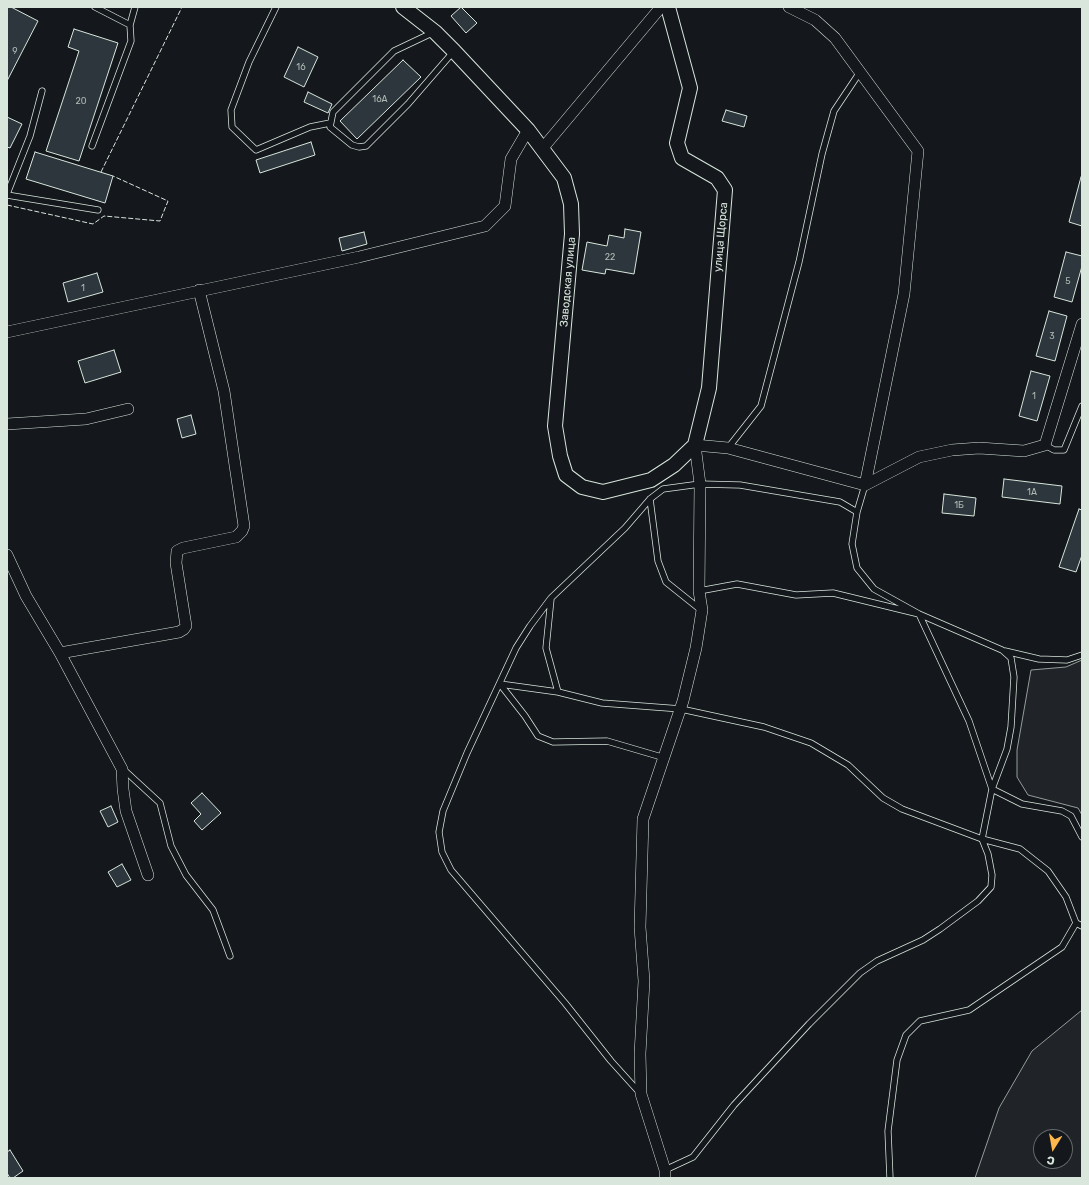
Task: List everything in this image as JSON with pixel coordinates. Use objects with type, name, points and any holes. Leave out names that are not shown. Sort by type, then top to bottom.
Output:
[{"type":"street","name":"Заводская улица","points":[[403,7],[435,32],[454,51],[528,130],[564,178],[571,204],[572,234],[555,426],[560,456],[566,475],[582,487],[603,492],[651,480],[674,465],[694,445]]},
{"type":"street","points":[[542,149],[661,7]]},
{"type":"street","name":"улица Щорса","points":[[668,7],[690,88],[677,143],[682,158],[717,178],[725,190],[709,388],[694,445]]},
{"type":"street","points":[[789,7],[815,20],[835,38],[918,151],[904,294],[865,485]]},
{"type":"street","points":[[7,332],[359,257],[485,226],[505,206],[511,159],[528,130]]},
{"type":"street","points":[[60,653],[179,632],[184,629],[186,626],[176,563],[178,551],[184,548],[236,537],[242,531],[244,526],[224,391],[199,290]]},
{"type":"street","points":[[665,1174],[641,1094],[640,1054],[644,981],[640,928],[643,819],[665,758],[680,709],[696,648],[702,610],[699,591],[700,484],[694,445],[728,448],[865,485],[919,457],[952,450],[978,448],[1024,451],[1045,445],[1082,324]]},
{"type":"street","points":[[7,424],[86,419],[128,408]]},
{"type":"street","points":[[7,555],[26,596],[60,653],[122,769],[126,811],[148,876]]},
{"type":"lane","points":[[95,7],[130,25]]},
{"type":"lane","points":[[92,146],[131,41],[130,25],[135,7]]},
{"type":"lane","points":[[276,7],[249,62],[231,110],[232,127],[256,150],[310,128],[330,123]]},
{"type":"lane","points":[[435,32],[394,51],[333,112],[330,127],[352,145],[359,147],[366,146],[408,104],[454,51]]},
{"type":"lane","points":[[728,448],[761,406],[799,262],[822,154],[834,111],[860,72]]},
{"type":"lane","points":[[42,91],[30,136],[7,194],[98,210]]},
{"type":"lane","points":[[1045,445],[1054,450],[1064,450],[1082,406]]},
{"type":"lane","points":[[641,1094],[611,1061],[560,997],[451,870],[442,852],[439,832],[443,811],[467,753],[516,648],[552,598],[625,528],[650,499],[663,490],[700,484],[740,484],[840,502],[857,512]]},
{"type":"lane","points":[[865,485],[857,512],[852,544],[857,568],[874,588],[918,614],[1002,650],[1039,659],[1067,660],[1082,655]]},
{"type":"lane","points":[[650,499],[658,561],[666,582],[702,610]]},
{"type":"lane","points":[[699,591],[737,584],[796,595],[833,593],[918,614]]},
{"type":"lane","points":[[552,598],[546,648],[558,692]]},
{"type":"lane","points":[[918,614],[969,722],[992,789],[1022,804],[1062,811],[1071,816],[1082,837]]},
{"type":"lane","points":[[665,1174],[693,1156],[734,1105],[809,1024],[860,973],[877,960],[923,940],[934,933],[978,901],[991,887],[992,875],[988,854],[982,839],[992,789],[1007,749],[1014,703],[1014,677],[1011,658],[1002,650]]},
{"type":"lane","points":[[500,684],[558,692],[602,703],[680,709],[764,727],[812,743],[848,765],[883,798],[902,809],[982,839],[1020,849],[1048,871],[1066,897],[1076,923],[1082,926]]},
{"type":"lane","points":[[500,684],[525,716],[538,736],[553,742],[607,741],[665,758]]},
{"type":"lane","points":[[122,769],[160,804],[171,846],[186,875],[213,910],[230,956]]},
{"type":"lane","points":[[890,1178],[888,1131],[897,1060],[906,1035],[920,1021],[968,1010],[1062,947],[1076,923]]},
{"type":"shaded area","points":[[1082,660],[1082,815],[1078,808],[1028,795],[1017,777],[1017,750],[1031,670],[1066,667]]},
{"type":"shaded area","points":[[1082,1010],[1082,1178],[975,1178],[999,1108],[1032,1051]]},
{"type":"building","points":[[7,7],[11,7],[38,21],[7,81]]},
{"type":"building","points":[[461,7],[477,23],[466,33],[451,16]]},
{"type":"building","points":[[74,29],[118,43],[79,161],[46,151],[79,51],[68,47]]},
{"type":"building","points":[[298,47],[318,57],[304,87],[284,77]]},
{"type":"building","points":[[403,60],[421,77],[357,139],[340,121]]},
{"type":"building","points":[[308,92],[332,104],[328,113],[304,102]]},
{"type":"building","points":[[726,110],[747,116],[744,127],[722,121]]},
{"type":"building","points":[[7,117],[22,124],[10,148],[7,147]]},
{"type":"building","points":[[311,142],[315,155],[260,173],[256,160]]},
{"type":"building","points":[[35,152],[113,176],[105,203],[26,179]]},
{"type":"building","points":[[1082,177],[1082,226],[1069,222]]},
{"type":"building","points":[[625,229],[641,232],[634,274],[606,269],[605,274],[582,270],[587,242],[607,246],[609,235],[624,238]]},
{"type":"building","points":[[364,232],[367,244],[342,251],[339,238]]},
{"type":"building","points":[[1066,252],[1082,256],[1082,266],[1072,302],[1054,297]]},
{"type":"building","points":[[97,273],[103,292],[68,302],[63,283]]},
{"type":"building","points":[[1049,311],[1067,316],[1055,361],[1036,356]]},
{"type":"building","points":[[114,350],[121,372],[85,383],[78,361]]},
{"type":"building","points":[[1031,371],[1050,376],[1037,421],[1019,416]]},
{"type":"building","points":[[191,415],[196,434],[182,438],[177,419]]},
{"type":"building","points":[[1004,479],[1062,486],[1060,504],[1002,497]]},
{"type":"building","points":[[944,494],[976,498],[974,516],[942,513]]},
{"type":"building","points":[[1079,509],[1082,510],[1082,555],[1076,572],[1059,567]]},
{"type":"building","points":[[202,793],[221,813],[202,830],[194,821],[201,814],[191,803]]},
{"type":"building","points":[[111,806],[118,822],[108,827],[100,811]]},
{"type":"building","points":[[122,864],[131,880],[117,887],[108,872]]},
{"type":"building","points":[[10,1150],[23,1171],[13,1178],[10,1178],[7,1173],[7,1152]]},
{"type":"fence","points":[[101,172],[182,7]]},
{"type":"fence","points":[[7,205],[93,224],[104,216],[160,221],[168,201],[113,176]]}]
